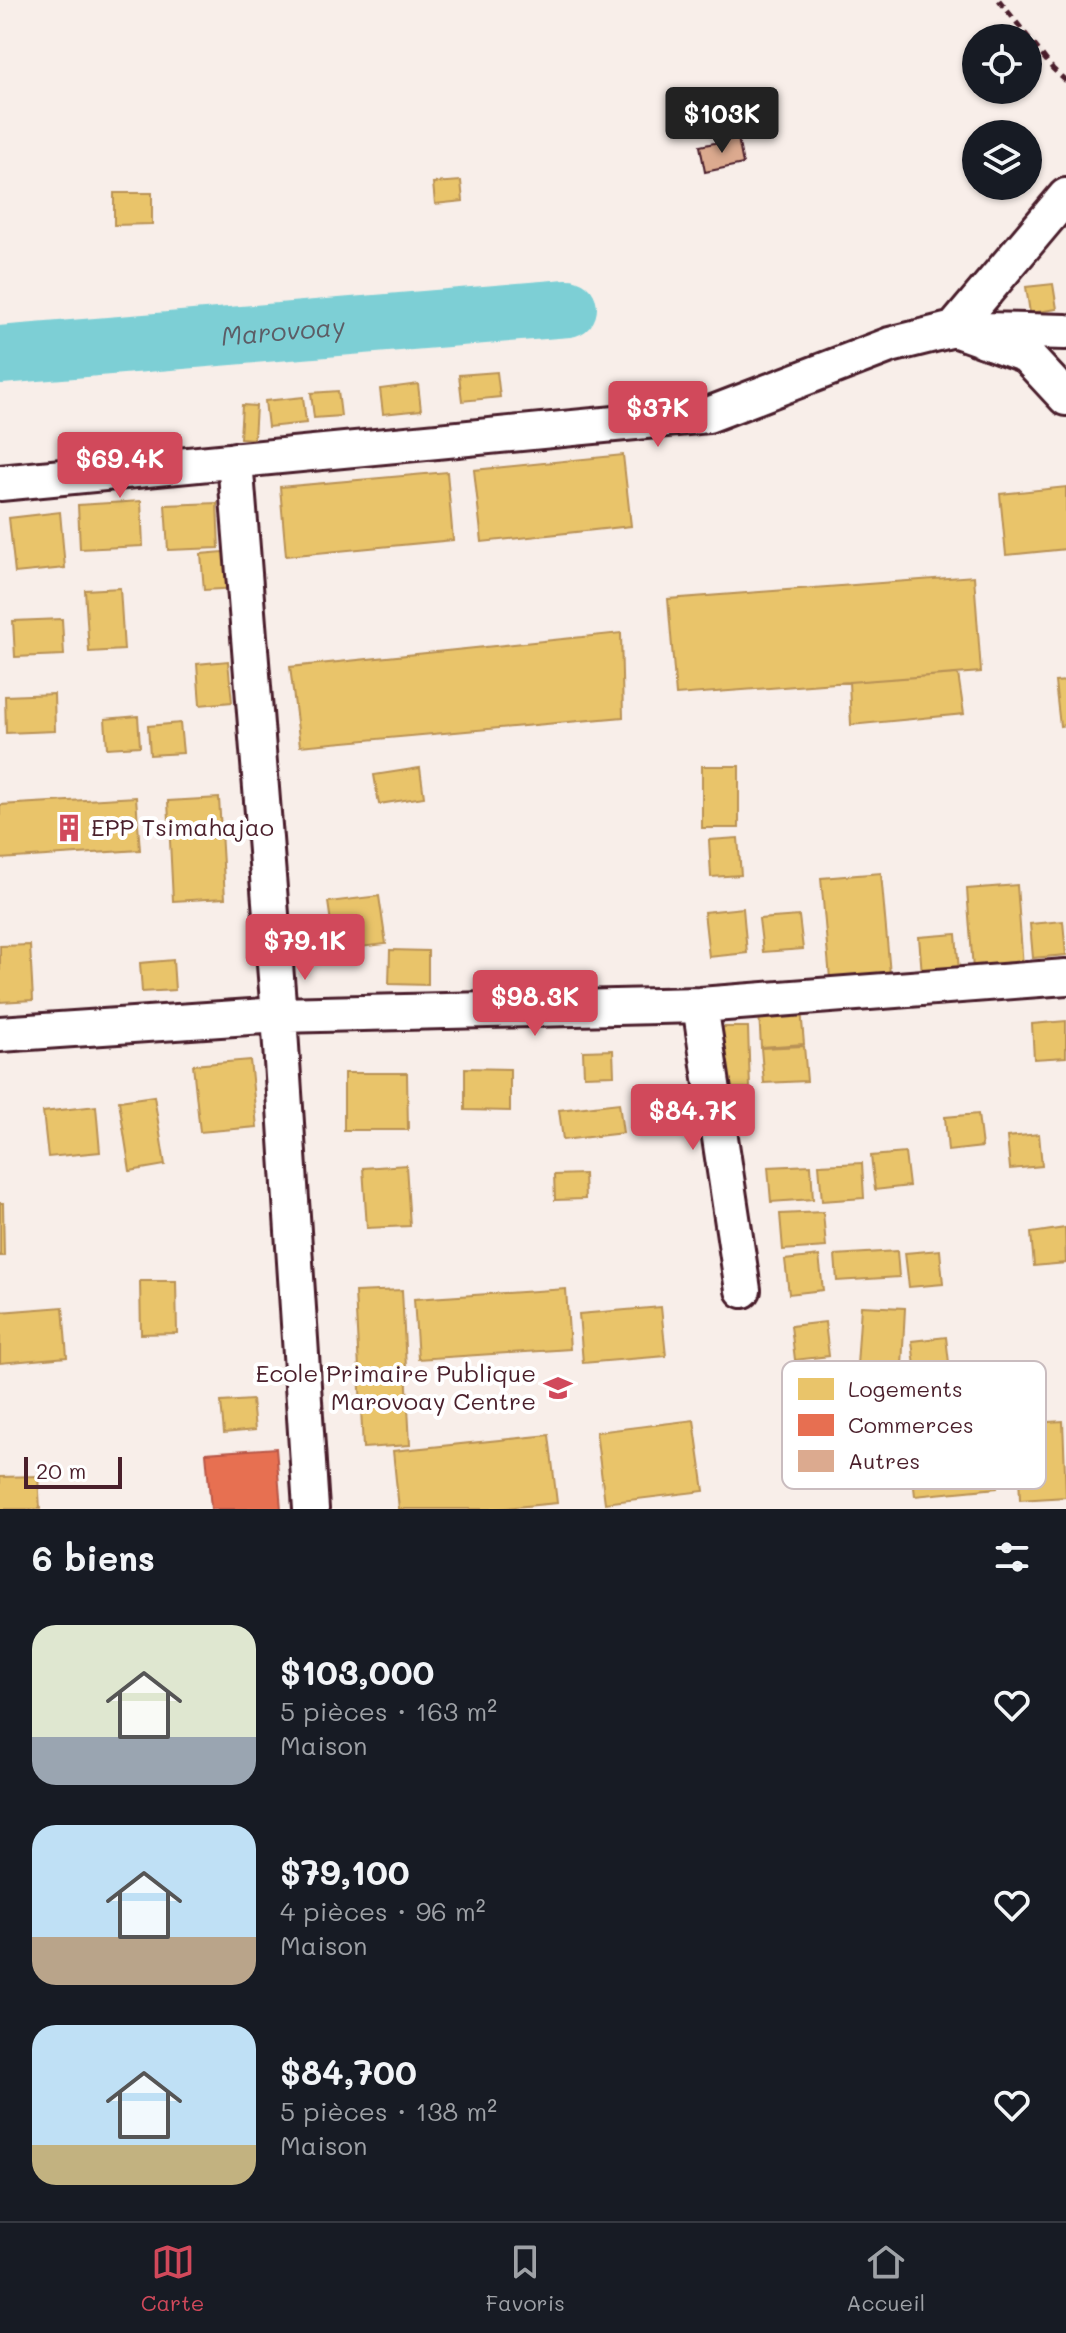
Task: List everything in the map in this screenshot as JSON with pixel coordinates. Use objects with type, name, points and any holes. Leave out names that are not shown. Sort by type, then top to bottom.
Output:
[{"type":"street","points":[[954,329],[1066,196]]},
{"type":"street","points":[[954,329],[1026,355],[1066,398]]},
{"type":"street","points":[[0,483],[708,415],[890,345],[954,329],[1066,332]]},
{"type":"street","points":[[235,460],[279,1015],[311,1509]]},
{"type":"street","points":[[0,1034],[279,1015],[700,1005],[1066,977]]},
{"type":"street","points":[[700,1005],[743,1290]]},
{"type":"path","points":[[999,0],[1066,81]]},
{"type":"building: Logements","points":[[461,181],[463,201],[435,204],[433,183]]},
{"type":"building: Logements","points":[[114,193],[152,193],[152,224],[114,225]]},
{"type":"building: Logements","points":[[1053,284],[1057,309],[1030,313],[1026,287]]},
{"type":"building: Logements","points":[[497,372],[500,397],[462,401],[459,375]]},
{"type":"building: Logements","points":[[418,384],[421,410],[383,414],[380,389]]},
{"type":"building: Logements","points":[[338,391],[341,416],[314,418],[311,393]]},
{"type":"building: Logements","points":[[303,397],[306,423],[268,427],[265,401]]},
{"type":"building: Logements","points":[[242,405],[256,406],[254,439],[240,438]]},
{"type":"building: Logements","points":[[623,455],[631,526],[482,542],[474,470]]},
{"type":"building: Logements","points":[[447,472],[453,540],[286,556],[280,487]]},
{"type":"building: Logements","points":[[1066,487],[1066,549],[1006,555],[1000,494]]},
{"type":"building: Logements","points":[[141,501],[143,546],[80,549],[78,505]]},
{"type":"building: Logements","points":[[217,503],[219,548],[168,550],[165,505]]},
{"type":"building: Logements","points":[[60,512],[65,568],[15,573],[9,518]]},
{"type":"building: Logements","points":[[235,551],[239,588],[204,590],[201,554]]},
{"type":"building: Logements","points":[[974,576],[981,672],[676,695],[668,599]]},
{"type":"building: Logements","points":[[120,588],[124,650],[89,652],[85,590]]},
{"type":"building: Logements","points":[[62,619],[64,655],[15,657],[13,621]]},
{"type":"building: Logements","points":[[621,633],[623,717],[300,746],[290,667]]},
{"type":"building: Logements","points":[[228,661],[232,702],[200,705],[197,664]]},
{"type":"building: Logements","points":[[958,674],[964,714],[851,725],[849,682]]},
{"type":"building: Logements","points":[[1066,681],[1066,725],[1060,726],[1055,682]]},
{"type":"building: Logements","points":[[54,694],[55,731],[6,733],[5,696]]},
{"type":"building: Logements","points":[[138,716],[140,746],[107,748],[105,719]]},
{"type":"building: Logements","points":[[180,723],[183,753],[150,755],[148,726]]},
{"type":"building: Logements","points":[[702,766],[739,766],[739,828],[702,828]]},
{"type":"building: Logements","points":[[420,768],[424,797],[379,804],[374,775]]},
{"type":"building: Logements","name":"EPP Tsimahajao","points":[[136,797],[140,850],[0,859],[0,805]]},
{"type":"building: Logements","name":"EPP Tsimahajao","points":[[219,798],[225,898],[173,901],[168,801]]},
{"type":"building: Logements","points":[[738,838],[741,875],[711,877],[709,840]]},
{"type":"building: Logements","points":[[881,873],[890,974],[830,979],[821,878]]},
{"type":"building: Logements","points":[[1017,885],[1023,967],[973,970],[967,889]]},
{"type":"building: Logements","points":[[379,896],[386,944],[335,950],[328,902]]},
{"type":"building: Logements","points":[[743,908],[747,953],[709,957],[704,912]]},
{"type":"building: Logements","points":[[799,916],[803,949],[763,952],[759,919]]},
{"type":"building: Logements","points":[[1063,921],[1066,955],[1033,958],[1030,924]]},
{"type":"building: Logements","points":[[956,934],[959,971],[922,974],[919,937]]},
{"type":"building: Logements","points":[[30,945],[33,1000],[0,1002],[0,946]]},
{"type":"building: Logements","points":[[390,950],[428,951],[428,985],[389,984]]},
{"type":"building: Logements","points":[[173,960],[175,990],[142,992],[140,963]]},
{"type":"building: Logements","points":[[801,1009],[804,1044],[761,1047],[759,1012]]},
{"type":"building: Logements","points":[[1066,1021],[1066,1057],[1034,1059],[1032,1024]]},
{"type":"building: Logements","points":[[719,1027],[748,1027],[750,1088],[721,1088]]},
{"type":"building: Logements","points":[[804,1046],[807,1081],[764,1083],[761,1048]]},
{"type":"building: Logements","points":[[613,1050],[614,1075],[584,1076],[583,1051]]},
{"type":"building: Logements","points":[[250,1060],[257,1127],[200,1132],[193,1065]]},
{"type":"building: Logements","points":[[465,1068],[510,1069],[510,1111],[465,1110]]},
{"type":"building: Logements","points":[[344,1073],[407,1073],[408,1130],[344,1130]]},
{"type":"building: Logements","points":[[154,1096],[165,1165],[130,1171],[119,1101]]},
{"type":"building: Logements","points":[[619,1103],[623,1133],[563,1140],[559,1110]]},
{"type":"building: Logements","points":[[96,1106],[100,1152],[48,1157],[43,1112]]},
{"type":"building: Logements","points":[[978,1114],[982,1147],[948,1151],[945,1117]]},
{"type":"building: Logements","points":[[1039,1134],[1042,1166],[1010,1169],[1007,1137]]},
{"type":"building: Logements","points":[[905,1153],[909,1186],[875,1190],[871,1156]]},
{"type":"building: Logements","points":[[862,1163],[864,1198],[822,1201],[819,1165]]},
{"type":"building: Logements","points":[[406,1165],[410,1226],[367,1228],[363,1168]]},
{"type":"building: Logements","points":[[811,1165],[813,1199],[771,1202],[768,1167]]},
{"type":"building: Logements","points":[[584,1174],[585,1199],[555,1200],[554,1175]]},
{"type":"building: Logements","points":[[0,1203],[3,1203],[4,1256],[0,1256]]},
{"type":"building: Logements","points":[[823,1212],[826,1247],[783,1250],[780,1214]]},
{"type":"building: Logements","points":[[1065,1228],[1066,1263],[1034,1266],[1031,1233]]},
{"type":"building: Logements","points":[[940,1250],[943,1284],[909,1287],[905,1253]]},
{"type":"building: Logements","points":[[897,1251],[899,1277],[837,1281],[835,1255]]},
{"type":"building: Logements","points":[[819,1256],[823,1290],[789,1294],[785,1260]]},
{"type":"building: Logements","points":[[140,1281],[176,1281],[177,1333],[141,1334]]},
{"type":"building: Logements","points":[[566,1289],[570,1349],[418,1359],[414,1299]]},
{"type":"building: Logements","points":[[402,1290],[410,1445],[363,1448],[355,1292]]},
{"type":"building: Logements","points":[[861,1306],[905,1308],[902,1361],[857,1361]]},
{"type":"building: Logements","points":[[63,1307],[67,1357],[0,1363],[0,1312]]},
{"type":"building: Logements","points":[[661,1307],[666,1356],[583,1363],[579,1314]]},
{"type":"building: Logements","points":[[825,1322],[829,1356],[795,1360],[791,1326]]},
{"type":"building: Logements","points":[[946,1337],[949,1361],[914,1361],[912,1341]]},
{"type":"building: Logements","points":[[252,1400],[255,1430],[224,1433],[221,1402]]},
{"type":"building: Logements","points":[[694,1420],[704,1491],[605,1503],[596,1432]]},
{"type":"building: Logements","points":[[1063,1421],[1066,1497],[1020,1500],[1020,1489],[1046,1489],[1046,1422]]},
{"type":"building: Logements","points":[[549,1435],[557,1503],[495,1509],[399,1509],[393,1451]]},
{"type":"building: Logements","points":[[38,1476],[40,1509],[0,1509],[0,1477]]},
{"type":"building: Logements","points":[[914,1489],[987,1489],[915,1496]]},
{"type":"building: Commerces","points":[[276,1448],[281,1509],[211,1509],[206,1453]]},
{"type":"building: Autres","points":[[738,138],[743,164],[705,172],[700,146]]},
{"type":"waterway","name":"Marovoay","points":[[0,355],[568,308]]},
{"type":"place","name":"EPP Tsimahajao","points":[[69,828]]},
{"type":"place","name":"Ecole Primaire Publique Marovoay Centre","points":[[558,1388]]}]
